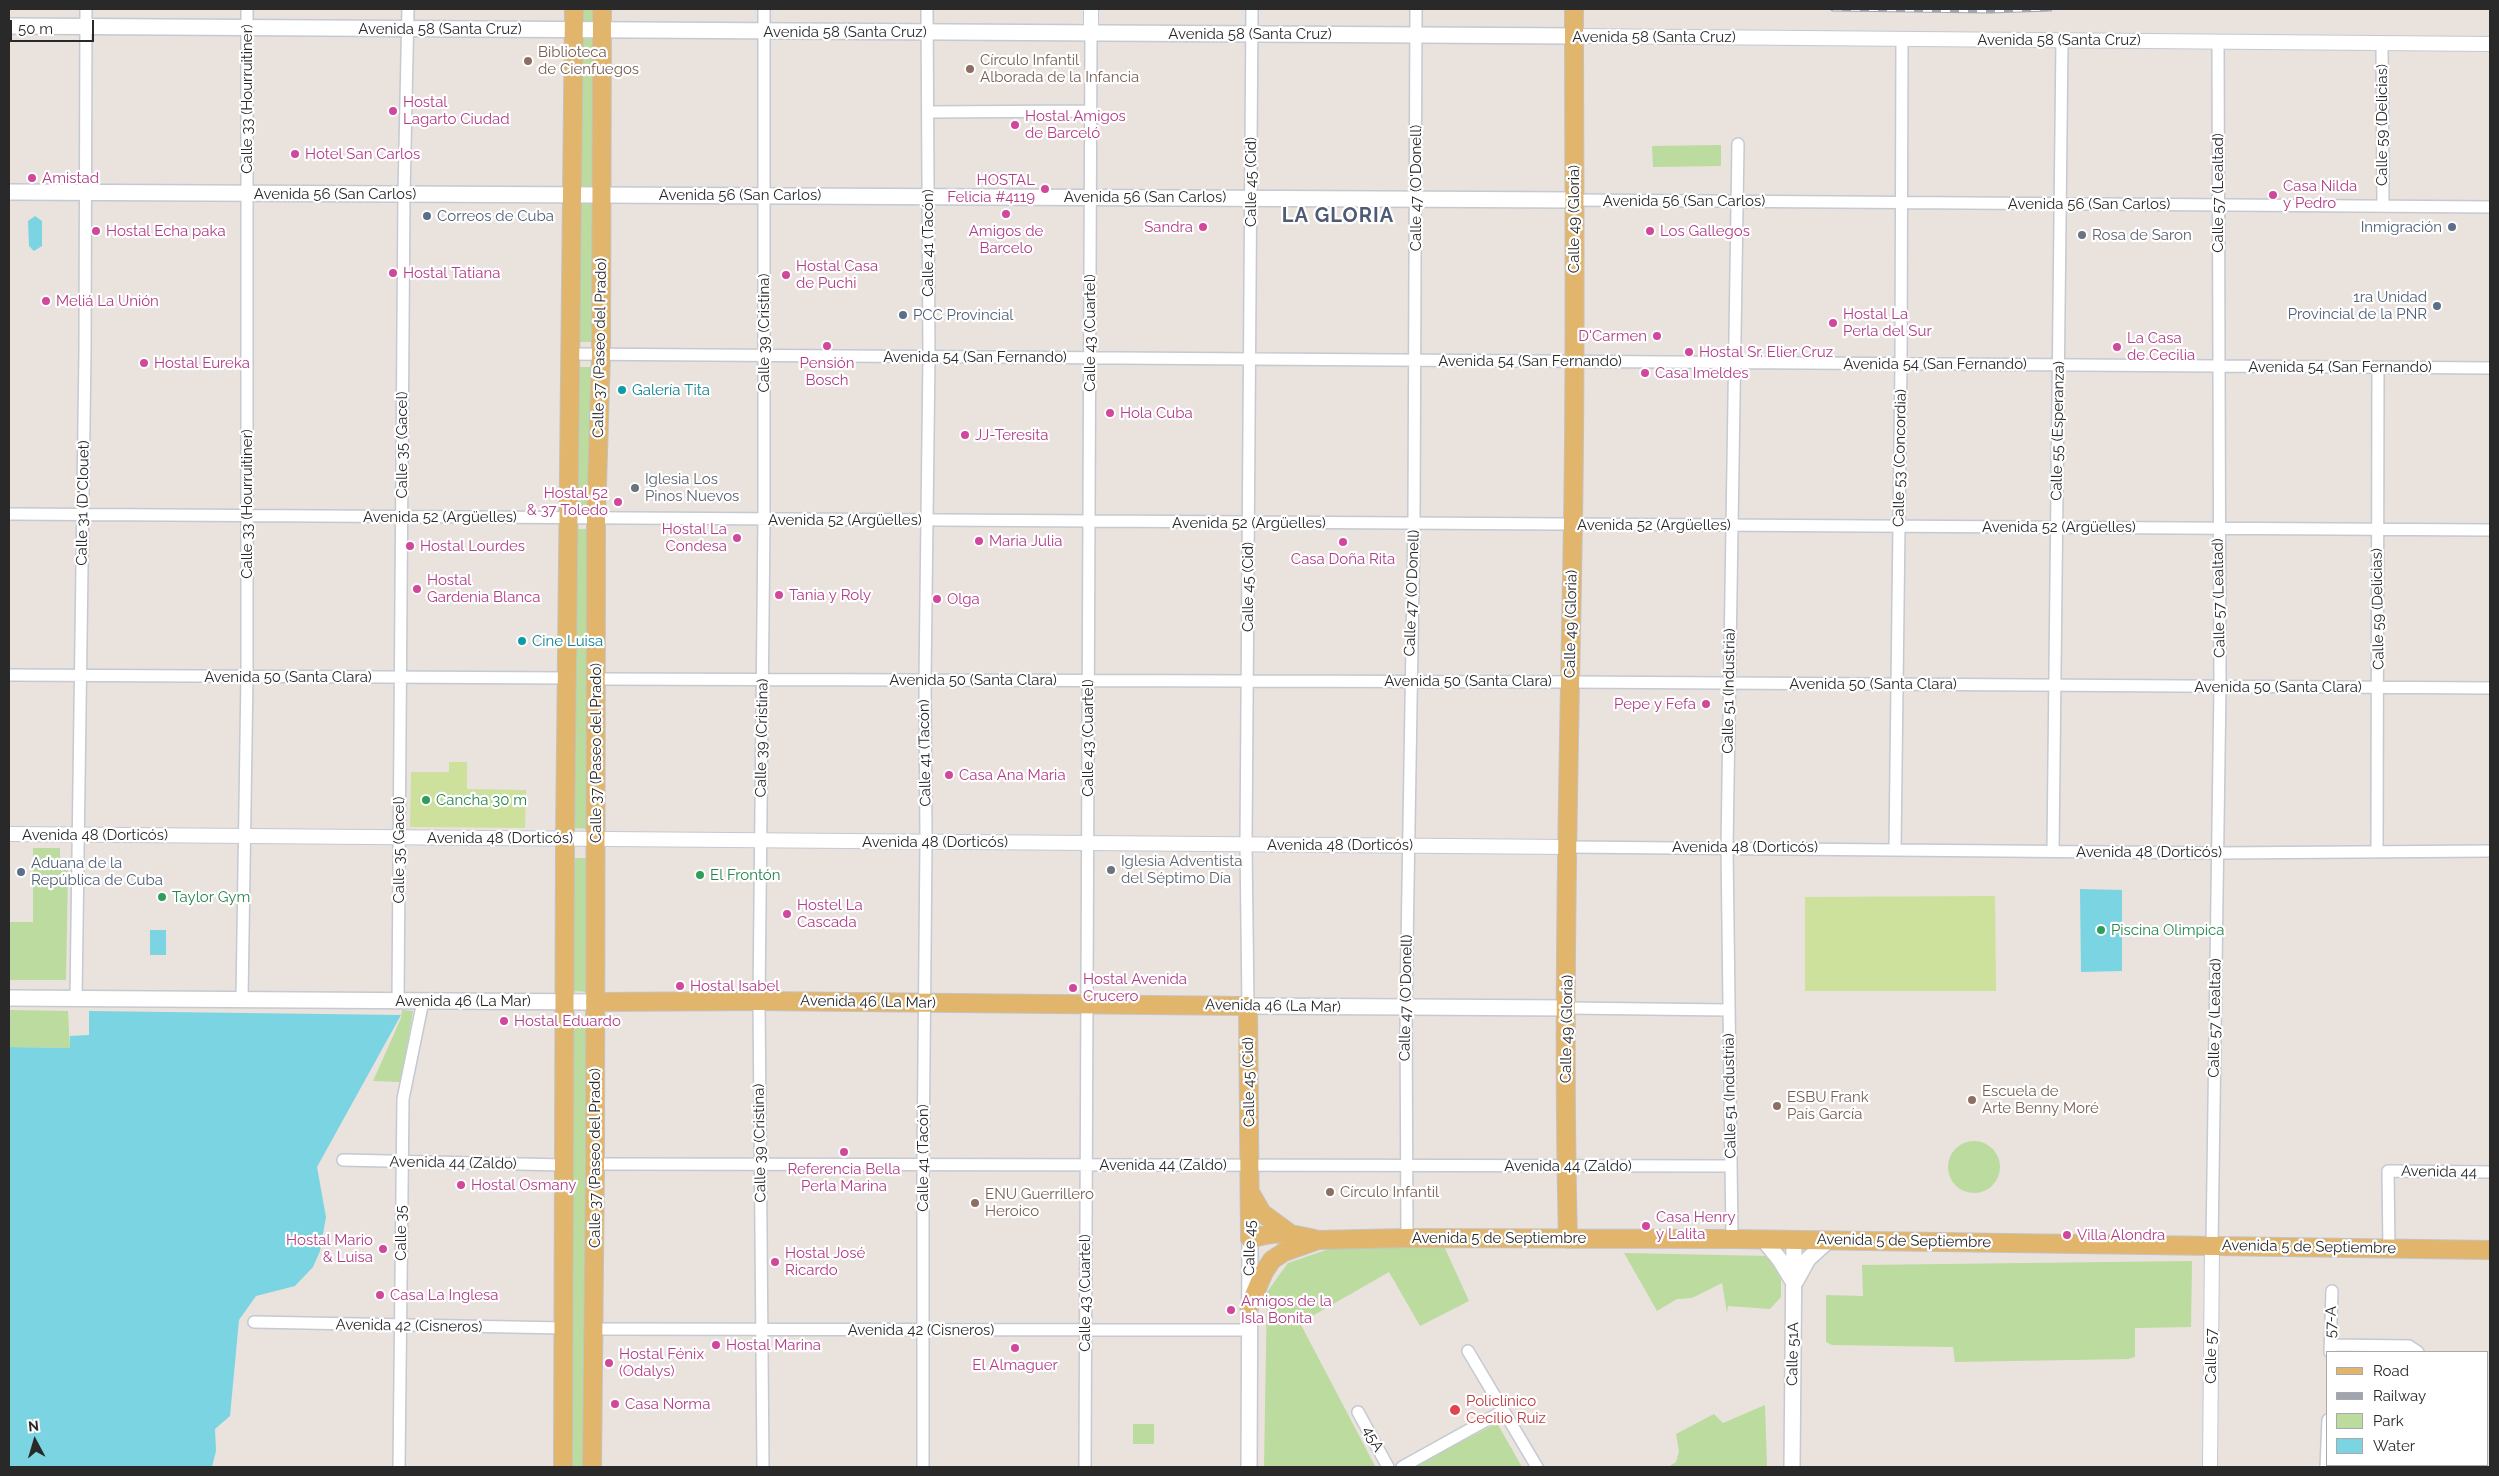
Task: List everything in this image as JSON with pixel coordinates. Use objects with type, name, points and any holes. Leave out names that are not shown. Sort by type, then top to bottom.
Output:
[{"type":"main road","name":"Calle 37 (Paseo del Prado)","points":[[563,1467],[566,678],[574,9]]},
{"type":"main road","name":"Calle 37 (Paseo del Prado)","points":[[592,1467],[597,839],[596,519],[601,354],[602,9]]},
{"type":"main road","name":"Calle 49 (Gloria)","points":[[1568,1239],[1566,1166],[1568,847],[1575,361],[1574,9]]},
{"type":"main road","name":"Avenida 58 (Santa Cruz)","points":[[9,26],[1574,36]]},
{"type":"main road","name":"Avenida 56 (San Carlos)","points":[[9,192],[1574,200]]},
{"type":"main road","name":"Avenida 46 (La Mar)","points":[[9,998],[566,1002],[759,1001],[1567,1008]]},
{"type":"main road","name":"Calle 45 (Cid)","points":[[1248,1006],[1250,1165]]},
{"type":"main road","name":"Calle 45","points":[[1248,1330],[1250,1165]]},
{"type":"main road","points":[[1249,1307],[1268,1266],[1289,1240],[1262,1213],[1251,1194]]},
{"type":"main road","points":[[1535,1238],[1547,1231],[1556,1222],[1567,1201]]},
{"type":"main road","points":[[1567,1201],[1580,1224],[1601,1239]]},
{"type":"main road","name":"Avenida 5 de Septiembre","points":[[1250,1239],[1272,1232],[1289,1240],[1407,1238],[1732,1239],[2490,1250]]},
{"type":"main road","points":[[1763,1240],[1780,1260],[1794,1284]]},
{"type":"main road","name":"Calle 51A","points":[[1792,1467],[1794,1240]]},
{"type":"main road","points":[[1794,1284],[1808,1259],[1829,1240]]},
{"type":"main road","points":[[1248,1330],[1249,1467]]},
{"type":"street","name":"Calle 31 (D'Clouet)","points":[[76,998],[83,514],[86,9]]},
{"type":"street","name":"Calle 33 (Hourruitiner)","points":[[242,999],[247,676],[247,9]]},
{"type":"street","name":"Calle 35 (Gacel)","points":[[398,1000],[404,194],[408,9]]},
{"type":"street","name":"Calle 39 (Cristina)","points":[[763,1467],[759,1001],[764,520],[764,9]]},
{"type":"street","name":"Calle 41 (Tacón)","points":[[923,1467],[925,680],[929,356],[927,9]]},
{"type":"street","name":"Calle 43 (Cuartel)","points":[[1084,1467],[1091,9]]},
{"type":"street","name":"Calle 45 (Cid)","points":[[1248,1006],[1246,844],[1252,9]]},
{"type":"street","name":"Calle 47 (O'Donell)","points":[[1407,1238],[1405,1165],[1406,1008],[1414,524],[1416,9]]},
{"type":"street","name":"Avenida 58 (Santa Cruz)","points":[[1574,36],[2490,44]]},
{"type":"street","name":"Calle 53 (Concordia)","points":[[1895,848],[1901,364],[1902,39]]},
{"type":"street","name":"Calle 55 (Esperanza)","points":[[2053,851],[2062,40]]},
{"type":"street","name":"Calle 57 (Lealtad)","points":[[2212,1245],[2220,686],[2218,528],[2218,41]]},
{"type":"street","name":"Calle 59 (Delicias)","points":[[2382,43],[2383,206]]},
{"type":"street","points":[[928,112],[1090,111]]},
{"type":"street","name":"Calle 51 (Industria)","points":[[1732,1239],[1727,847],[1738,144]]},
{"type":"street","name":"Avenida 56 (San Carlos)","points":[[1574,200],[2490,207]]},
{"type":"street","name":"Avenida 54 (San Fernando)","points":[[570,354],[2490,368]]},
{"type":"street","name":"Calle 59 (Delicias)","points":[[2377,850],[2379,688],[2377,529],[2378,368]]},
{"type":"street","name":"Avenida 52 (Argüelles)","points":[[9,514],[2490,530]]},
{"type":"street","name":"Avenida 50 (Santa Clara)","points":[[9,675],[566,678]]},
{"type":"street","name":"Avenida 50 (Santa Clara)","points":[[596,679],[1410,681],[2490,688]]},
{"type":"street","name":"Avenida 48 (Dorticós)","points":[[9,834],[1895,848],[2219,853],[2377,850],[2490,851]]},
{"type":"street","name":"Calle 35","points":[[398,1467],[403,1099],[424,1001]]},
{"type":"street","name":"Avenida 46 (La Mar)","points":[[1567,1008],[1728,1010]]},
{"type":"street","name":"Avenida 44 (Zaldo)","points":[[342,1160],[563,1165]]},
{"type":"street","name":"Avenida 44 (Zaldo)","points":[[595,1164],[1731,1166]]},
{"type":"street","name":"Avenida 44","points":[[2388,1249],[2388,1171],[2490,1172]]},
{"type":"street","name":"Calle 57","points":[[2210,1467],[2212,1245]]},
{"type":"street","name":"57-A","points":[[2330,1348],[2332,1291]]},
{"type":"street","name":"Avenida 42 (Cisneros)","points":[[254,1322],[563,1328]]},
{"type":"street","name":"Avenida 42 (Cisneros)","points":[[593,1329],[1248,1330]]},
{"type":"street","points":[[2330,1348],[2409,1346],[2416,1351]]},
{"type":"street","points":[[1468,1351],[1537,1467]]},
{"type":"street","points":[[1402,1467],[1503,1411]]},
{"type":"street","name":"45A","points":[[1358,1412],[1388,1467]]},
{"type":"green space","points":[[579,9],[597,9],[594,342],[576,342]]},
{"type":"green space","points":[[1721,145],[1721,166],[1653,167],[1652,146]]},
{"type":"green space","points":[[576,367],[594,367],[592,507],[574,507]]},
{"type":"green space","points":[[574,529],[592,529],[591,829],[572,828]]},
{"type":"green space","points":[[449,762],[467,762],[467,789],[526,790],[525,828],[410,827],[411,772],[449,772]]},
{"type":"green space","points":[[33,848],[60,848],[60,867],[68,868],[66,980],[9,980],[9,922],[33,922]]},
{"type":"green space","points":[[571,858],[591,858],[591,992],[571,991]]},
{"type":"green space","points":[[1995,896],[1996,991],[1805,991],[1805,897]]},
{"type":"green space","points":[[9,1010],[68,1011],[70,1048],[9,1047]]},
{"type":"green space","points":[[402,1010],[413,1011],[401,1082],[373,1081],[401,1018]]},
{"type":"green space","points":[[571,1019],[590,1020],[587,1467],[568,1467]]},
{"type":"green space","points":[[1974,1141],[1984,1143],[1992,1149],[1998,1157],[2000,1167],[1998,1177],[1992,1185],[1984,1191],[1974,1193],[1964,1191],[1956,1185],[1950,1177],[1948,1167],[1950,1157],[1956,1149],[1964,1143]]},
{"type":"green space","points":[[1444,1246],[1469,1301],[1420,1326],[1389,1272],[1300,1323],[1375,1466],[1264,1467],[1267,1292],[1288,1263],[1332,1248]]},
{"type":"green space","points":[[1624,1253],[1768,1256],[1781,1279],[1781,1297],[1770,1309],[1728,1306],[1727,1313],[1722,1283],[1692,1298],[1677,1299],[1657,1311]]},
{"type":"green space","points":[[2192,1261],[2191,1327],[2135,1328],[2135,1357],[2128,1359],[1955,1362],[1953,1347],[1832,1345],[1826,1342],[1826,1295],[1863,1296],[1862,1265]]},
{"type":"green space","points":[[1765,1405],[1767,1467],[1668,1467],[1676,1462],[1679,1451],[1676,1434],[1714,1414],[1723,1423]]},
{"type":"green space","points":[[1497,1423],[1522,1467],[1413,1467]]},
{"type":"green space","points":[[1133,1424],[1154,1424],[1154,1444],[1133,1444]]},
{"type":"water","points":[[35,216],[42,221],[42,246],[34,251],[29,246],[28,221]]},
{"type":"water","name":"Piscina Olimpica","points":[[2080,889],[2122,890],[2122,971],[2081,972]]},
{"type":"water","points":[[150,930],[166,930],[166,955],[150,955]]},
{"type":"water","points":[[89,1011],[401,1015],[317,1167],[326,1217],[320,1251],[313,1267],[295,1286],[256,1296],[239,1320],[230,1416],[215,1429],[216,1451],[212,1467],[9,1467],[9,1047],[70,1048],[70,1036],[89,1035]]},
{"type":"railway","points":[[1833,9],[1989,11],[2050,9]]},
{"type":"place","name":"Biblioteca de Cienfuegos","points":[[528,61]]},
{"type":"place","name":"Círculo Infantil Alborada de la Infancia","points":[[970,69]]},
{"type":"place","name":"Hostal Lagarto Ciudad","points":[[393,111]]},
{"type":"place","name":"Hostal Amigos de Barceló","points":[[1015,125]]},
{"type":"place","name":"Hotel San Carlos","points":[[295,154]]},
{"type":"place","name":"Amistad","points":[[32,178]]},
{"type":"place","name":"HOSTAL Felicia #4119","points":[[1045,189]]},
{"type":"place","name":"Casa Nilda y Pedro","points":[[2273,195]]},
{"type":"place","name":"Amigos de Barcelo","points":[[1006,214]]},
{"type":"place","name":"Correos de Cuba","points":[[427,216]]},
{"type":"place","name":"Sandra","points":[[1203,227]]},
{"type":"place","name":"Inmigración","points":[[2452,227]]},
{"type":"place","name":"Hostal Echa paka","points":[[96,231]]},
{"type":"place","name":"Los Gallegos","points":[[1650,231]]},
{"type":"place","name":"Rosa de Saron","points":[[2082,235]]},
{"type":"place","name":"Hostal Tatiana","points":[[393,273]]},
{"type":"place","name":"Hostal Casa de Puchi","points":[[786,275]]},
{"type":"place","name":"Meliá La Unión","points":[[46,301]]},
{"type":"place","name":"1ra Unidad Provincial de la PNR","points":[[2437,306]]},
{"type":"place","name":"PCC Provincial","points":[[903,315]]},
{"type":"place","name":"Hostal La Perla del Sur","points":[[1833,323]]},
{"type":"place","name":"D'Carmen","points":[[1657,336]]},
{"type":"place","name":"Pensión Bosch","points":[[827,346]]},
{"type":"place","name":"La Casa de Cecilia","points":[[2117,347]]},
{"type":"place","name":"Hostal Sr. Elier Cruz","points":[[1689,352]]},
{"type":"place","name":"Hostal Eureka","points":[[144,363]]},
{"type":"place","name":"Casa Imeldes","points":[[1645,373]]},
{"type":"place","name":"Galería Tita","points":[[622,390]]},
{"type":"place","name":"Hola Cuba","points":[[1110,413]]},
{"type":"place","name":"JJ-Teresita","points":[[965,435]]},
{"type":"place","name":"Iglesia Los Pinos Nuevos","points":[[635,488]]},
{"type":"place","name":"Hostal 52 & 37 Toledo","points":[[618,502]]},
{"type":"place","name":"Hostal La Condesa","points":[[737,538]]},
{"type":"place","name":"Maria Julia","points":[[979,541]]},
{"type":"place","name":"Casa Doña Rita","points":[[1343,542]]},
{"type":"place","name":"Hostal Lourdes","points":[[410,546]]},
{"type":"place","name":"Hostal Gardenia Blanca","points":[[417,589]]},
{"type":"place","name":"Tania y Roly","points":[[779,595]]},
{"type":"place","name":"Olga","points":[[937,599]]},
{"type":"place","name":"Cine Luisa","points":[[522,641]]},
{"type":"place","name":"Pepe y Fefa","points":[[1706,704]]},
{"type":"place","name":"Casa Ana Maria","points":[[949,775]]},
{"type":"place","name":"Cancha 30 m","points":[[426,800]]},
{"type":"place","name":"Iglesia Adventista del Séptimo Día","points":[[1111,870]]},
{"type":"place","name":"Aduana de la República de Cuba","points":[[21,872]]},
{"type":"place","name":"El Frontón","points":[[700,875]]},
{"type":"place","name":"Taylor Gym","points":[[162,897]]},
{"type":"place","name":"Hostel La Cascada","points":[[787,914]]},
{"type":"place","name":"Piscina Olimpica","points":[[2101,930]]},
{"type":"place","name":"Hostal Isabel","points":[[680,986]]},
{"type":"place","name":"Hostal Avenida Crucero","points":[[1073,988]]},
{"type":"place","name":"Hostal Eduardo","points":[[504,1021]]},
{"type":"place","name":"Escuela de Arte Benny Moré","points":[[1972,1100]]},
{"type":"place","name":"ESBU Frank País García","points":[[1777,1106]]},
{"type":"place","name":"Referencia Bella Perla Marina","points":[[844,1152]]},
{"type":"place","name":"Hostal Osmany","points":[[461,1185]]},
{"type":"place","name":"Círculo Infantil","points":[[1330,1192]]},
{"type":"place","name":"ENU Guerrillero Heroico","points":[[975,1203]]},
{"type":"place","name":"Casa Henry y Lalita","points":[[1646,1226]]},
{"type":"place","name":"Villa Alondra","points":[[2067,1235]]},
{"type":"place","name":"Hostal Mario & Luisa","points":[[383,1249]]},
{"type":"place","name":"Hostal José Ricardo","points":[[775,1262]]},
{"type":"place","name":"Casa La Inglesa","points":[[380,1295]]},
{"type":"place","name":"Amigos de la Isla Bonita","points":[[1231,1310]]},
{"type":"place","name":"Hostal Marina","points":[[716,1345]]},
{"type":"place","name":"El Almaguer","points":[[1015,1348]]},
{"type":"place","name":"Hostal Fénix (Odalys)","points":[[609,1363]]},
{"type":"place","name":"Casa Norma","points":[[615,1404]]},
{"type":"place","name":"Policlínico Cecilio Ruiz","points":[[1455,1410]]},
{"type":"district","name":"LA GLORIA","points":[[1338,216]]}]
